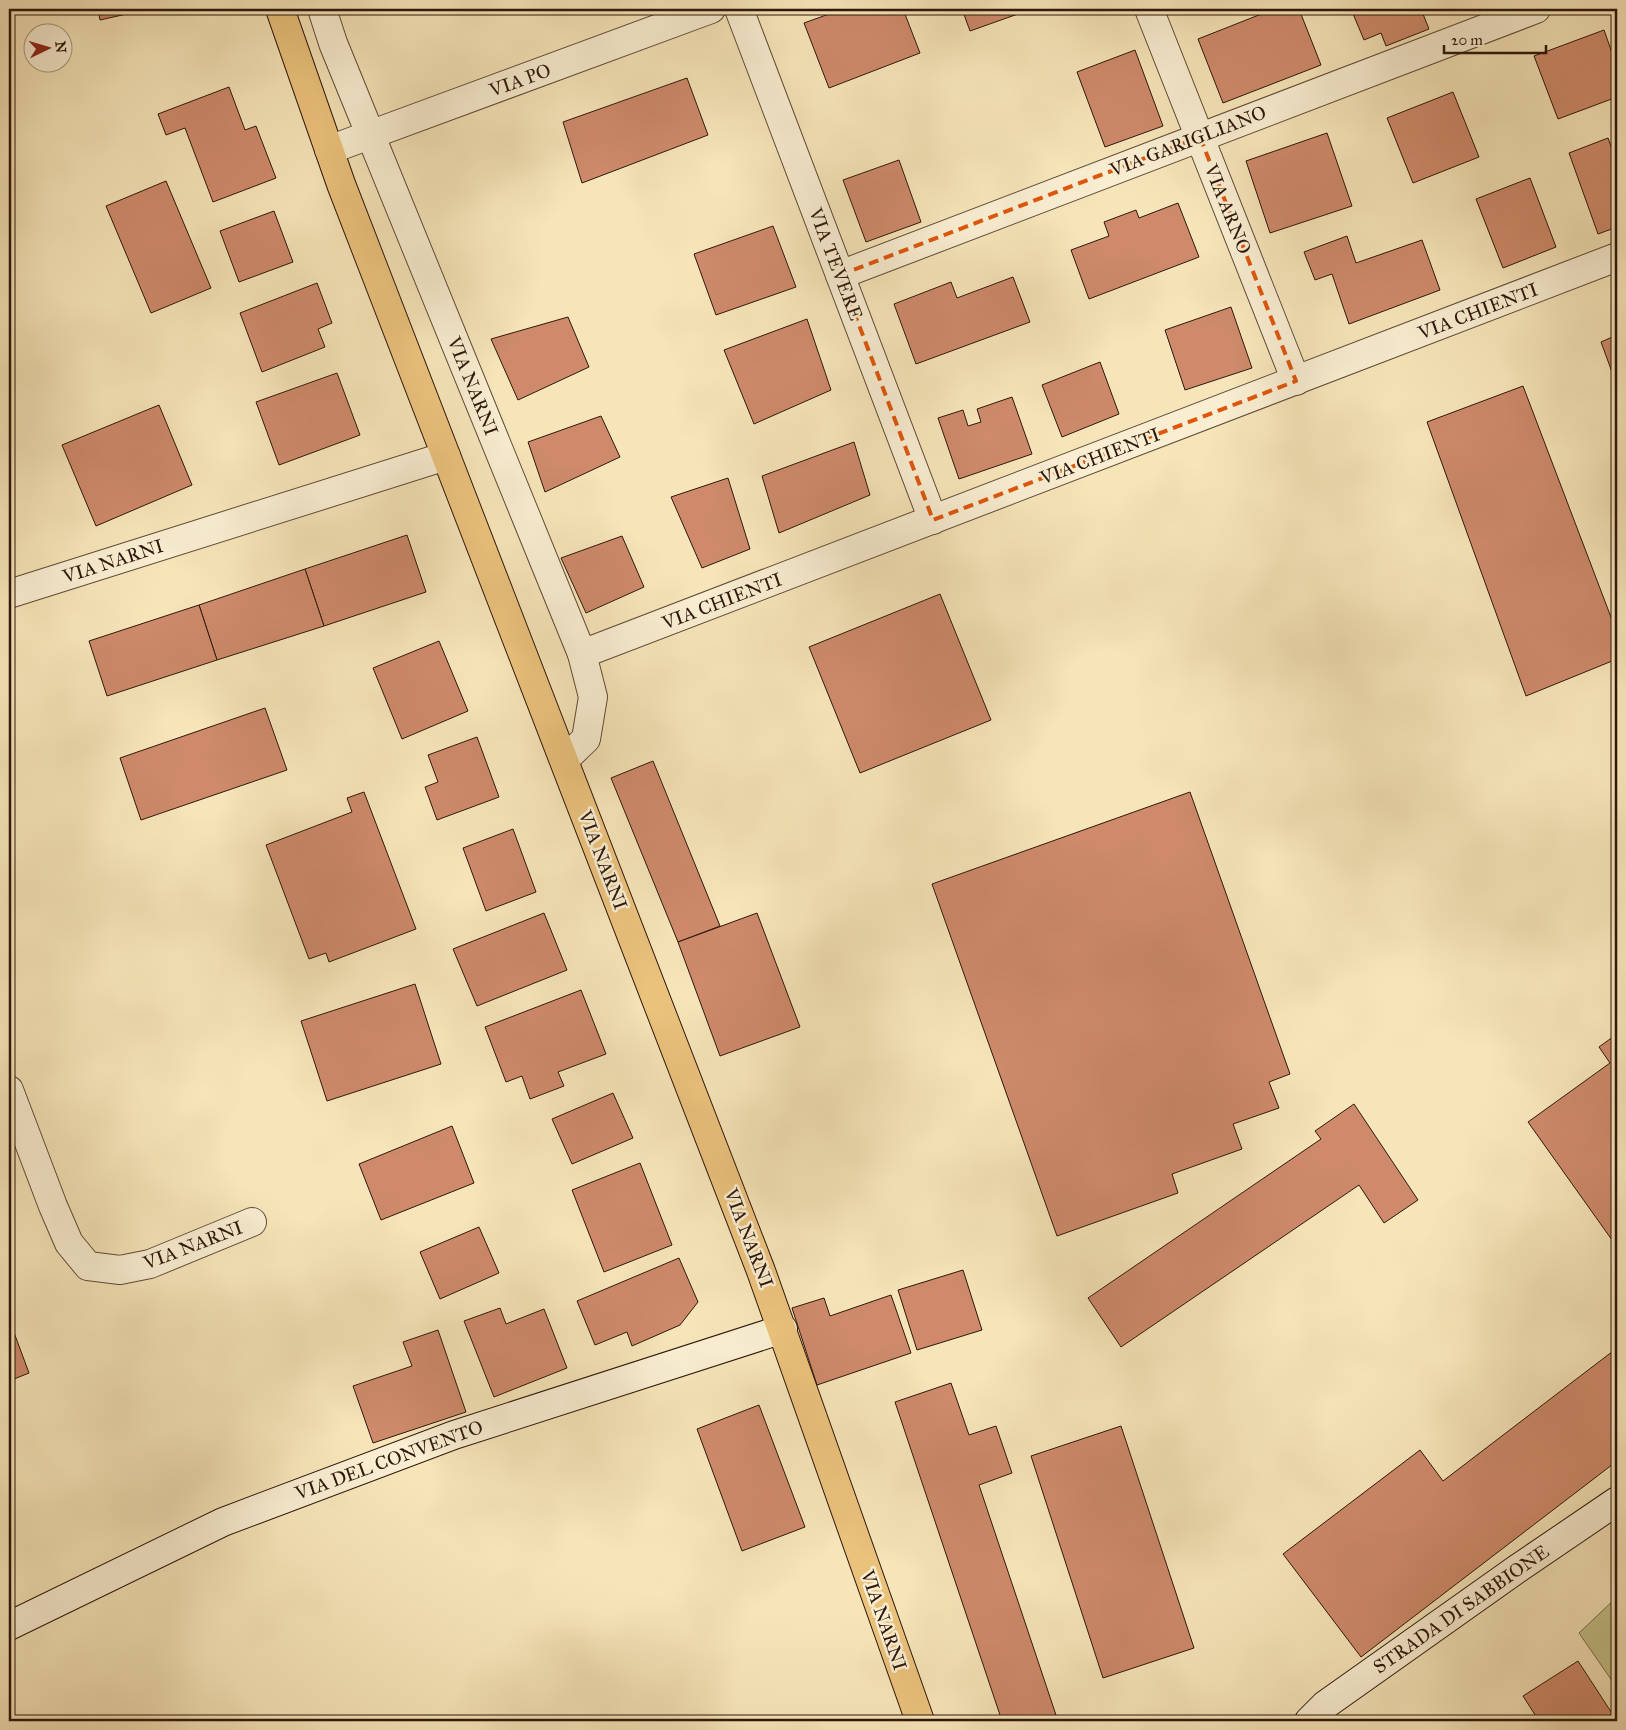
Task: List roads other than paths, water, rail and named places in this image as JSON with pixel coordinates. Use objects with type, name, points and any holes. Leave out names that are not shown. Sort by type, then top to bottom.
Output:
[{"type":"main road","name":"VIA NARNI","points":[[280,9],[341,184],[783,1329],[920,1721]]},
{"type":"street","name":"VIA NARNI","points":[[322,9],[333,43],[582,654],[593,696],[586,739],[564,760]]},
{"type":"street","name":"VIA PO","points":[[329,150],[711,9]]},
{"type":"street","name":"VIA TEVERE","points":[[739,9],[933,520]]},
{"type":"street","name":"VIA ARNO","points":[[1149,9],[1296,381]]},
{"type":"street","name":"VIA GARIGLIANO","points":[[840,275],[1536,9]]},
{"type":"street","name":"VIA CHIENTI","points":[[582,654],[1617,257]]},
{"type":"street","name":"VIA NARNI","points":[[9,594],[446,456]]},
{"type":"street","name":"VIA NARNI","points":[[9,1090],[53,1206],[69,1242],[88,1266],[120,1270],[150,1264],[252,1222]]},
{"type":"street","name":"VIA DEL CONVENTO","points":[[9,1626],[223,1522],[454,1435],[783,1329]]},
{"type":"street","name":"STRADA DI SABBIONE","points":[[1308,1721],[1326,1705],[1493,1586],[1617,1501]]}]
